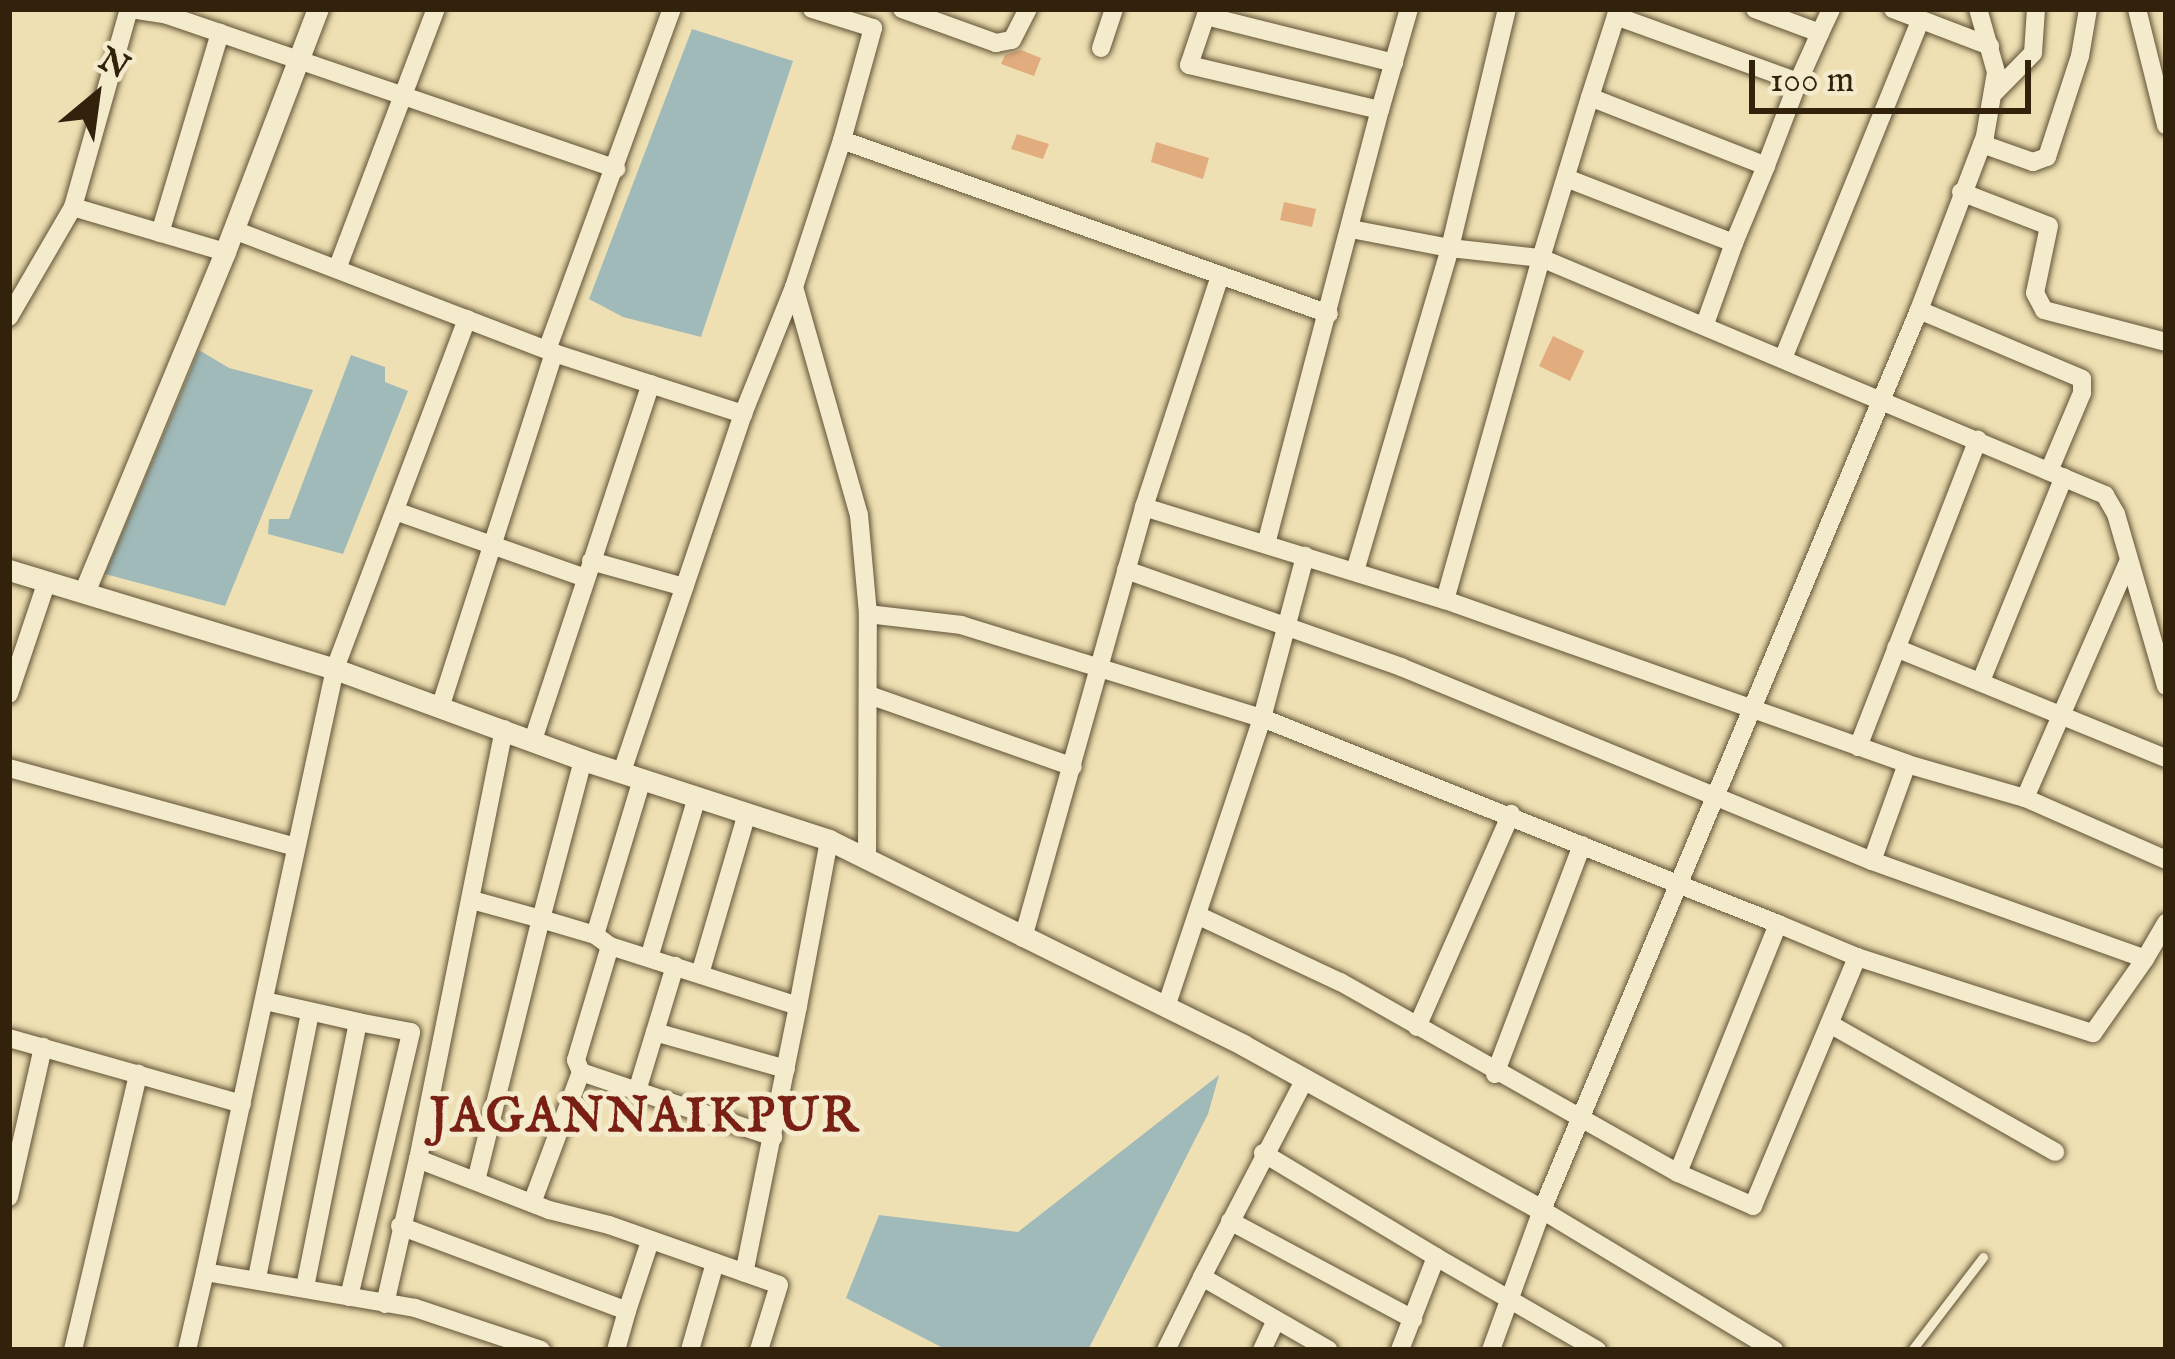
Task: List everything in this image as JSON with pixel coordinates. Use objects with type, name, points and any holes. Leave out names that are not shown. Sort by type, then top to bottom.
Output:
[{"type":"street","points":[[9,317],[74,207],[130,9],[212,23],[298,60],[616,169]]},
{"type":"street","points":[[85,590],[234,230],[318,9]]},
{"type":"street","points":[[337,269],[436,9]]},
{"type":"street","points":[[440,708],[550,351],[672,9]]},
{"type":"street","points":[[532,1203],[581,1072],[576,1060],[632,776],[684,587],[743,414],[794,287],[876,18],[812,9]]},
{"type":"street","points":[[902,9],[996,44],[1012,40],[1028,9]]},
{"type":"street","points":[[1100,48],[1114,9]]},
{"type":"street","points":[[1266,544],[1409,9]]},
{"type":"street","points":[[1355,571],[1450,248],[1508,9]]},
{"type":"street","points":[[1754,9],[1820,33]]},
{"type":"street","points":[[1705,324],[1831,9]]},
{"type":"street","points":[[1892,9],[1990,46]]},
{"type":"street","points":[[1491,1350],[1542,1210],[1919,310],[1982,144],[1995,92],[1990,46],[1978,9]]},
{"type":"street","points":[[1995,92],[2033,53],[2036,9]]},
{"type":"street","points":[[1982,144],[2033,162],[2047,157],[2080,56],[2088,9]]},
{"type":"street","points":[[2137,9],[2166,125]]},
{"type":"street","points":[[1379,110],[1189,64],[1207,12],[1394,63]]},
{"type":"street","points":[[1444,600],[1616,16],[1798,82]]},
{"type":"street","points":[[160,232],[212,23]]},
{"type":"street","points":[[1784,356],[1919,23]]},
{"type":"street","points":[[1590,98],[1766,166]]},
{"type":"street","points":[[842,140],[1329,314]]},
{"type":"street","points":[[1567,178],[1734,243]]},
{"type":"street","points":[[1961,192],[2049,226],[2035,292],[2044,310],[2166,342]]},
{"type":"street","points":[[74,207],[225,252]]},
{"type":"street","points":[[1352,229],[1450,248],[1541,258],[1784,356],[2105,495],[2166,686]]},
{"type":"street","points":[[234,230],[550,351],[743,414]]},
{"type":"street","points":[[1023,938],[1144,507],[1220,276]]},
{"type":"street","points":[[794,287],[859,515],[868,614],[867,858]]},
{"type":"street","points":[[1919,310],[2082,379],[2056,474],[1981,681]]},
{"type":"street","points":[[188,1350],[335,669],[467,319]]},
{"type":"street","points":[[533,740],[651,384]]},
{"type":"street","points":[[1858,747],[1978,440]]},
{"type":"street","points":[[1144,507],[1444,600],[1907,764],[2025,798],[2166,860]]},
{"type":"street","points":[[398,512],[490,544],[588,570],[684,587]]},
{"type":"street","points":[[1166,1007],[1262,718],[1305,556]]},
{"type":"street","points":[[2025,798],[2128,562]]},
{"type":"street","points":[[9,570],[335,669],[584,760],[829,840],[1305,1079],[1542,1210],[1774,1350]]},
{"type":"street","points":[[1126,571],[1286,625],[1872,861],[2145,959]]},
{"type":"street","points":[[9,694],[47,581]]},
{"type":"street","points":[[868,614],[962,625],[1262,718],[1511,814],[1678,888],[1857,958],[2092,1034],[2166,923]]},
{"type":"street","points":[[1896,648],[2166,758]]},
{"type":"street","points":[[869,695],[1073,767]]},
{"type":"street","points":[[385,1304],[504,729]]},
{"type":"street","points":[[476,1181],[584,760]]},
{"type":"street","points":[[1872,861],[1907,764]]},
{"type":"street","points":[[9,768],[295,847]]},
{"type":"street","points":[[649,958],[697,797]]},
{"type":"street","points":[[700,974],[747,813]]},
{"type":"street","points":[[1417,1027],[1511,814]]},
{"type":"street","points":[[744,1273],[829,840]]},
{"type":"street","points":[[1495,1073],[1582,845]]},
{"type":"street","points":[[472,899],[798,1006]]},
{"type":"street","points":[[1199,916],[1340,982],[1580,1123],[1753,1206],[1857,958]]},
{"type":"street","points":[[1678,1173],[1778,925]]},
{"type":"street","points":[[637,1090],[676,966]]},
{"type":"street","points":[[265,1001],[411,1031],[350,1298]]},
{"type":"street","points":[[257,1278],[310,1012]]},
{"type":"street","points":[[305,1288],[358,1022]]},
{"type":"street","points":[[1830,1024],[2055,1152]]},
{"type":"street","points":[[655,1032],[786,1070]]},
{"type":"street","points":[[9,1038],[242,1104]]},
{"type":"street","points":[[9,1196],[43,1047]]},
{"type":"street","points":[[581,1072],[773,1137]]},
{"type":"street","points":[[73,1350],[138,1074]]},
{"type":"street","points":[[1166,1350],[1305,1079]]},
{"type":"street","points":[[1263,1153],[1597,1350]]},
{"type":"street","points":[[418,1159],[532,1203],[779,1285],[759,1350]]},
{"type":"street","points":[[1230,1221],[1413,1319]]},
{"type":"street","points":[[400,1226],[627,1311]]},
{"type":"street","points":[[616,1350],[650,1241]]},
{"type":"street","points":[[1400,1350],[1436,1257]]},
{"type":"street","points":[[690,1350],[715,1263]]},
{"type":"street","points":[[206,1272],[415,1308],[542,1350]]},
{"type":"street","points":[[1202,1277],[1329,1350]]},
{"type":"street","points":[[1262,1350],[1276,1320]]},
{"type":"lane","points":[[1912,1350],[1983,1257]]},
{"type":"water","points":[[692,29],[793,61],[701,337],[623,317],[589,299]]},
{"type":"water","points":[[199,350],[229,368],[313,390],[225,606],[105,574]]},
{"type":"water","points":[[351,355],[385,367],[385,382],[408,391],[343,554],[268,534],[269,519],[289,519]]},
{"type":"water","points":[[1219,1075],[1208,1114],[1088,1350],[947,1350],[846,1298],[879,1215],[1018,1232]]},
{"type":"building","points":[[1021,50],[1041,58],[1034,76],[1001,64],[1005,55]]},
{"type":"building","points":[[1017,134],[1049,144],[1043,159],[1011,149]]},
{"type":"building","points":[[1156,142],[1209,158],[1203,179],[1151,162]]},
{"type":"building","points":[[1284,202],[1316,209],[1312,227],[1280,220]]},
{"type":"building","points":[[1553,336],[1584,351],[1570,381],[1539,366]]},
{"type":"district","name":"JAGANNAIKPUR","points":[[645,1119]]}]
